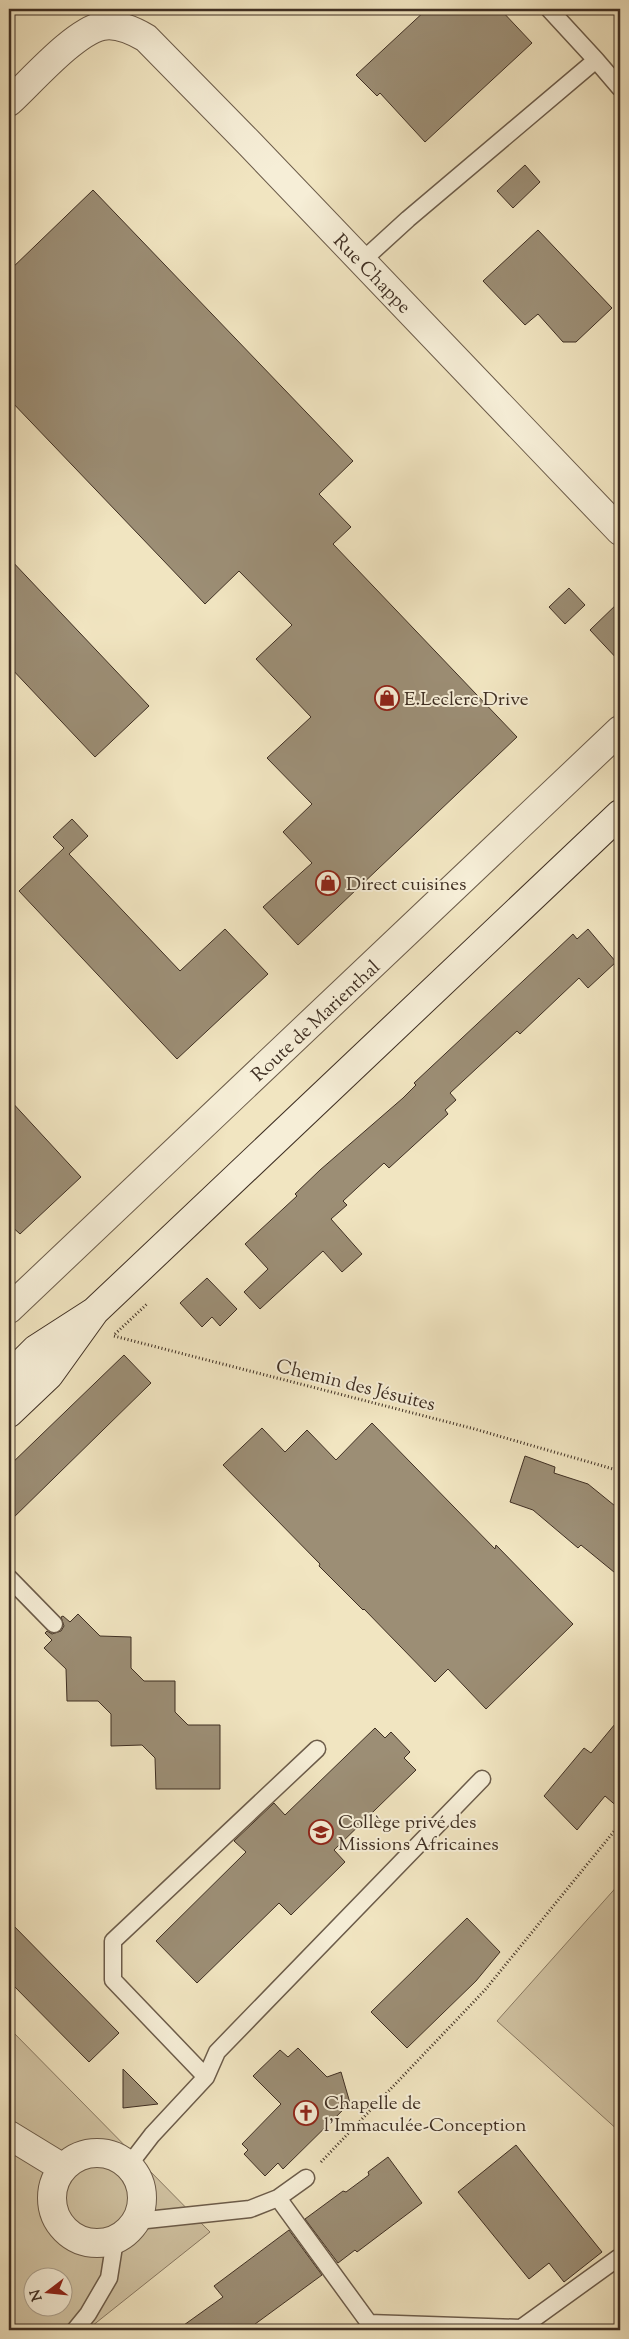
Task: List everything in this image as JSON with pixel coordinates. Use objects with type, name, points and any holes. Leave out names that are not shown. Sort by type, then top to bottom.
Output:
[{"type":"street","points":[[9,102],[86,32],[118,18]]},
{"type":"street","name":"Rue Chappe","points":[[118,18],[146,38],[620,531]]},
{"type":"street","name":"Route de Marienthal","points":[[9,1309],[620,730]]},
{"type":"street","points":[[9,1414],[49,1374],[95,1312],[620,814]]},
{"type":"street","points":[[9,1376],[36,1349],[95,1312]]},
{"type":"street","points":[[9,2135],[63,2168]]},
{"type":"street","points":[[103,2153],[117,2157],[129,2165],[138,2178],[142,2192],[142,2206],[137,2220],[128,2232],[115,2240],[100,2243],[85,2242],[71,2235],[60,2224],[54,2211],[52,2196],[55,2181],[63,2168],[81,2156],[103,2153]]},
{"type":"lane","points":[[549,9],[620,88]]},
{"type":"lane","points":[[362,261],[408,219],[596,60]]},
{"type":"lane","points":[[9,1578],[54,1624]]},
{"type":"lane","points":[[206,2077],[113,1980],[113,1941],[317,1749]]},
{"type":"lane","points":[[129,2165],[152,2135],[206,2077],[217,2052],[482,1779]]},
{"type":"lane","points":[[137,2220],[250,2209],[278,2198],[306,2178]]},
{"type":"lane","points":[[278,2198],[369,2323],[521,2328],[618,2258]]},
{"type":"lane","points":[[75,2330],[88,2314],[109,2278],[115,2240]]},
{"type":"path","name":"Chemin des Jésuites","points":[[95,1312],[114,1336],[472,1428],[620,1471]]},
{"type":"path","points":[[306,2178],[485,1990],[620,1824]]},
{"type":"shaded area","points":[[620,1883],[620,2132],[497,2021]]},
{"type":"shaded area","points":[[9,2028],[210,2232],[87,2330],[9,2330]]},
{"type":"building","points":[[427,9],[500,9],[532,43],[425,142],[380,93],[377,96],[356,75]]},
{"type":"building","points":[[525,165],[540,182],[513,208],[497,191]]},
{"type":"building","points":[[93,190],[353,461],[319,494],[351,527],[333,544],[517,737],[298,945],[263,907],[312,863],[283,832],[312,804],[267,758],[311,717],[256,659],[292,625],[239,571],[205,604],[9,399],[9,271]]},
{"type":"building","points":[[538,230],[612,308],[576,342],[563,342],[538,314],[525,325],[483,281]]},
{"type":"building","points":[[9,558],[149,706],[95,757],[9,666]]},
{"type":"building","points":[[569,588],[585,605],[565,624],[549,607]]},
{"type":"building","points":[[620,601],[620,662],[590,630]]},
{"type":"building","points":[[72,819],[88,836],[69,854],[180,971],[225,929],[268,974],[177,1059],[19,891],[64,848],[53,837]]},
{"type":"building","points":[[588,929],[616,962],[588,988],[579,978],[520,1034],[517,1031],[450,1093],[456,1100],[445,1110],[448,1114],[389,1168],[384,1163],[343,1201],[347,1205],[331,1219],[362,1254],[342,1272],[323,1251],[260,1309],[244,1292],[268,1269],[245,1244],[297,1196],[295,1194],[320,1170],[403,1098],[416,1085],[414,1083],[573,934],[577,939]]},
{"type":"building","points":[[9,1099],[81,1177],[20,1234],[9,1224]]},
{"type":"building","points":[[207,1278],[237,1309],[220,1326],[212,1317],[202,1327],[180,1303]]},
{"type":"building","points":[[124,1355],[151,1383],[9,1522],[9,1466]]},
{"type":"building","points":[[372,1423],[495,1549],[496,1545],[573,1624],[486,1709],[448,1669],[435,1682],[319,1566],[320,1564],[223,1465],[262,1428],[285,1452],[307,1430],[336,1460]]},
{"type":"building","points":[[525,1456],[555,1467],[554,1473],[588,1484],[620,1510],[620,1577],[581,1545],[578,1548],[533,1510],[510,1502]]},
{"type":"building","points":[[78,1614],[100,1636],[131,1637],[131,1668],[144,1681],[175,1681],[175,1712],[188,1725],[220,1725],[220,1789],[156,1789],[155,1758],[142,1745],[111,1746],[111,1714],[98,1701],[67,1701],[66,1669],[44,1648],[52,1640],[45,1633],[47,1631],[52,1634],[61,1631],[64,1626],[61,1617],[63,1616],[70,1622]]},
{"type":"building","points":[[620,1718],[620,1809],[605,1796],[577,1830],[544,1796],[584,1748],[591,1753]]},
{"type":"building","points":[[375,1728],[385,1738],[391,1732],[410,1752],[404,1758],[416,1770],[334,1850],[345,1862],[291,1915],[279,1903],[197,1983],[156,1941],[246,1852],[234,1841],[274,1803],[285,1815]]},
{"type":"building","points":[[467,1918],[500,1952],[476,1981],[407,2048],[371,2012]]},
{"type":"building","points":[[9,1921],[119,2033],[89,2062],[9,1981]]},
{"type":"building","name":"Chapelle de l'Immaculée-Conception","points":[[298,2048],[327,2077],[341,2072],[350,2103],[283,2169],[278,2163],[265,2176],[244,2154],[248,2150],[242,2144],[281,2104],[253,2076],[280,2050],[288,2057]]},
{"type":"building","points":[[123,2069],[158,2104],[123,2108]]},
{"type":"building","points":[[516,2145],[602,2252],[564,2282],[549,2263],[529,2279],[458,2192]]},
{"type":"building","points":[[388,2157],[422,2203],[357,2252],[355,2250],[338,2263],[305,2219],[343,2191],[346,2192],[369,2175],[368,2172]]},
{"type":"building","points":[[289,2230],[322,2275],[247,2330],[177,2330],[223,2297],[214,2286]]},
{"type":"place","name":"E.Leclerc Drive","points":[[387,698]]},
{"type":"place","name":"Direct cuisines","points":[[328,883]]},
{"type":"place","name":"Collège privé des Missions Africaines","points":[[321,1832]]},
{"type":"place","name":"Chapelle de l'Immaculée-Conception","points":[[306,2113]]}]
